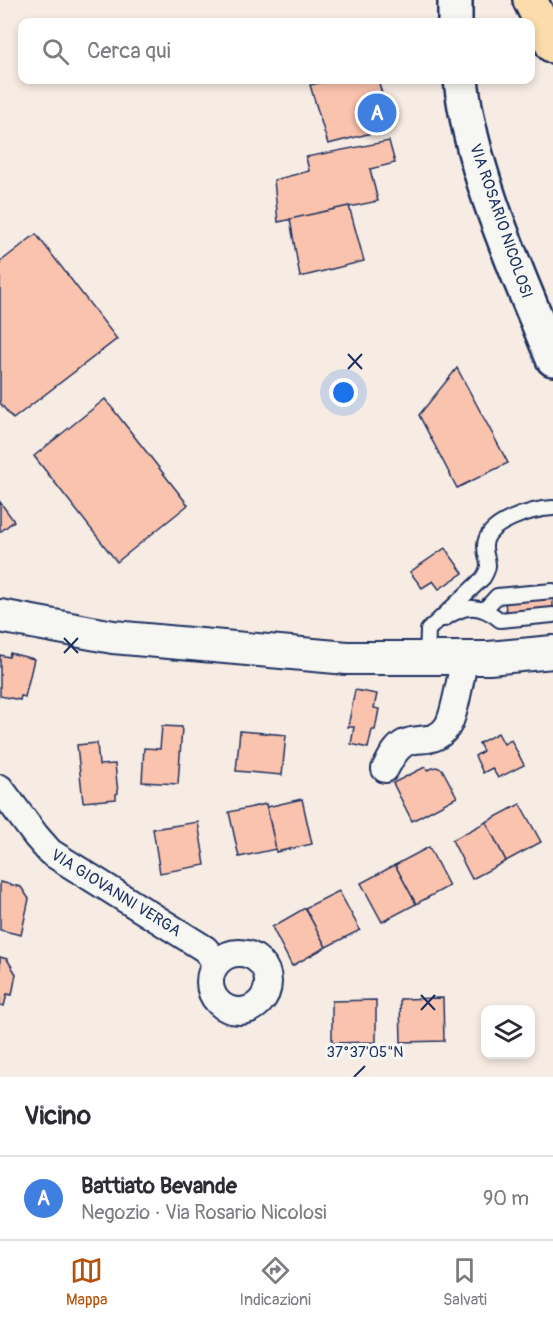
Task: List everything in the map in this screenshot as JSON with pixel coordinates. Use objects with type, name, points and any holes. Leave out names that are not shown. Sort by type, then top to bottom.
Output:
[{"type":"highway","points":[[530,0],[553,46]]},
{"type":"highway","points":[[550,0],[553,7]]},
{"type":"main road","points":[[455,0],[455,18]]},
{"type":"main road","name":"VIA ROSARIO NICOLOSI","points":[[461,84],[464,110],[488,190],[553,359]]},
{"type":"street","points":[[0,616],[125,638],[347,658],[427,644],[477,658],[553,666]]},
{"type":"street","points":[[477,658],[553,652]]},
{"type":"street","points":[[386,769],[392,754],[405,743],[439,735],[449,725],[477,658]]},
{"type":"street","name":"VIA GIOVANNI VERGA","points":[[4,803],[50,852],[205,949],[216,962]]},
{"type":"lane","points":[[427,644],[489,569],[489,560],[484,549],[485,539],[490,531],[528,513],[553,508]]},
{"type":"lane","points":[[486,608],[497,596],[553,591]]},
{"type":"lane","points":[[427,644],[450,615],[468,608],[486,608],[500,620],[553,615]]},
{"type":"building","points":[[379,84],[392,128],[328,144],[310,85]]},
{"type":"building","points":[[389,141],[395,163],[370,169],[378,201],[278,222],[274,180],[309,171],[306,157]]},
{"type":"building","points":[[349,206],[364,261],[300,277],[290,219]]},
{"type":"building","points":[[36,234],[117,339],[13,419],[0,403],[0,262]]},
{"type":"building","points":[[457,368],[508,463],[457,488],[419,415]]},
{"type":"building","points":[[105,399],[188,505],[117,562],[34,456]]},
{"type":"building","points":[[0,502],[14,521],[0,532]]},
{"type":"building","points":[[445,548],[463,573],[439,589],[433,581],[422,588],[410,572]]},
{"type":"building","points":[[553,587],[553,615],[507,620],[504,592]]},
{"type":"building","points":[[10,653],[34,659],[25,697],[21,696],[20,700],[0,696],[0,655],[9,657]]},
{"type":"building","points":[[355,690],[377,694],[374,708],[379,709],[375,730],[372,730],[368,748],[351,744],[354,727],[348,727]]},
{"type":"building","points":[[162,726],[182,727],[178,784],[142,782],[144,748],[160,749]]},
{"type":"building","points":[[240,731],[286,735],[282,775],[236,771]]},
{"type":"building","points":[[498,733],[504,744],[511,740],[524,765],[498,778],[492,768],[483,773],[475,756],[483,751],[479,743]]},
{"type":"building","points":[[97,743],[99,765],[115,764],[118,793],[116,799],[83,802],[77,745]]},
{"type":"building","points":[[425,767],[427,770],[436,767],[442,769],[457,797],[412,821],[393,783]]},
{"type":"building","points":[[302,799],[312,844],[276,852],[267,807]]},
{"type":"building","points":[[266,804],[276,849],[239,857],[229,812]]},
{"type":"building","points":[[520,804],[541,842],[506,861],[486,822]]},
{"type":"building","points":[[198,822],[205,865],[160,873],[153,829]]},
{"type":"building","points":[[486,822],[506,861],[472,879],[452,840]]},
{"type":"building","points":[[429,847],[449,886],[416,904],[395,865]]},
{"type":"building","points":[[395,865],[416,904],[382,922],[361,883]]},
{"type":"building","points":[[0,882],[21,887],[29,899],[21,935],[0,930]]},
{"type":"building","points":[[339,891],[360,930],[326,947],[305,908]]},
{"type":"building","points":[[305,908],[326,947],[292,966],[272,927]]},
{"type":"building","points":[[0,957],[7,959],[16,974],[12,995],[7,994],[4,1006],[0,1005]]},
{"type":"building","points":[[443,998],[444,1041],[401,1042],[400,999]]},
{"type":"building","points":[[376,1000],[376,1042],[332,1043],[332,1001]]},
{"type":"place","name":"Battiato Bevande","points":[[377,113]]}]
